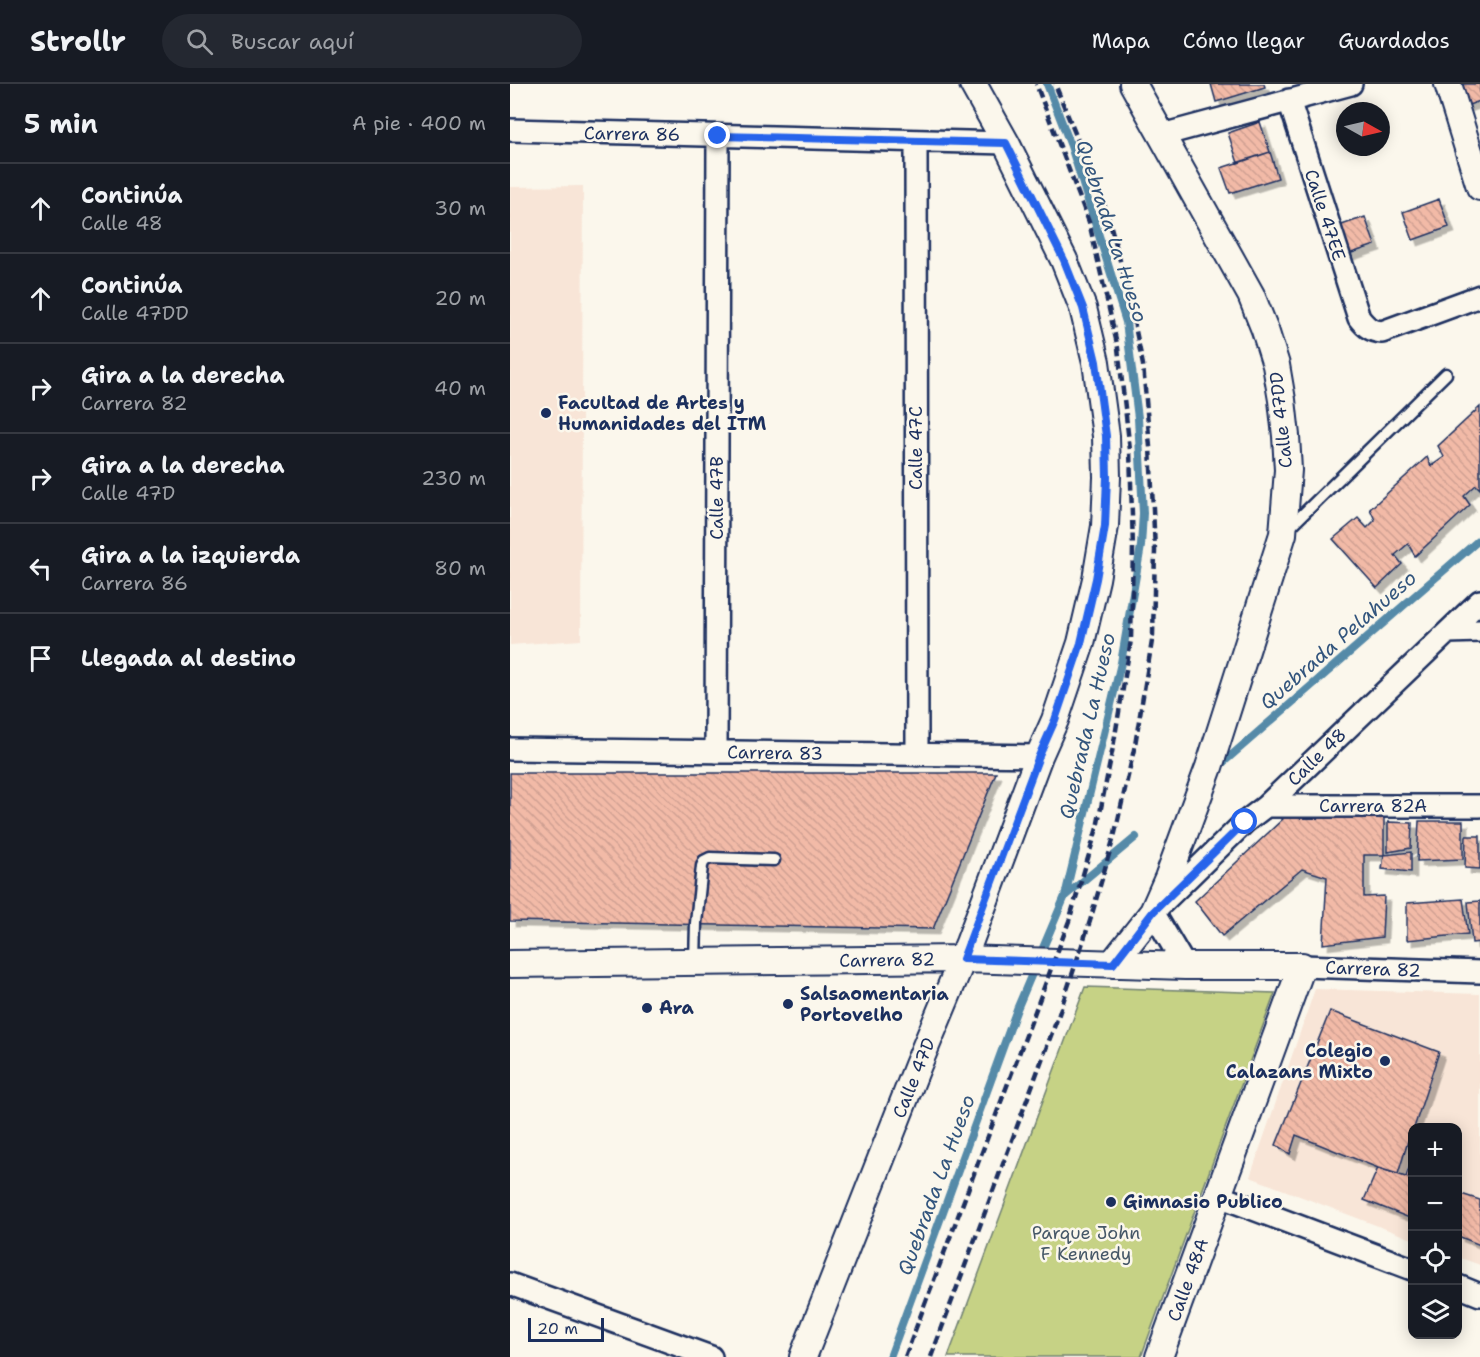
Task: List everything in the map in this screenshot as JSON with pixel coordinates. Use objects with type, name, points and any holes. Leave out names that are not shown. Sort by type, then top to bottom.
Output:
[{"type":"street","name":"Calle 47D","points":[[803,1357],[918,1065],[963,959],[1039,756],[1055,720],[1081,643],[1096,579],[1105,526],[1106,436],[1096,362],[1083,308],[1064,260],[1006,143],[973,84]]},
{"type":"street","name":"Calle 47DD","points":[[1113,964],[1153,912],[1209,767],[1282,534],[1288,470],[1286,436],[1276,364],[1251,295],[1133,84]]},
{"type":"street","points":[[1162,135],[1351,84]]},
{"type":"street","points":[[1448,84],[1480,187]]},
{"type":"street","name":"Calle 47EE","points":[[1289,100],[1359,318],[1365,327],[1382,332],[1480,296]]},
{"type":"street","name":"Carrera 86","points":[[510,130],[1006,143]]},
{"type":"street","name":"Calle 47B","points":[[716,752],[718,136]]},
{"type":"street","name":"Calle 47C","points":[[916,141],[917,755]]},
{"type":"street","name":"Calle 48","points":[[1153,912],[1245,822],[1266,806],[1480,601]]},
{"type":"street","points":[[1448,632],[1480,631]]},
{"type":"street","name":"Carrera 83","points":[[510,749],[1039,756]]},
{"type":"street","name":"Carrera 82A","points":[[1266,806],[1480,806]]},
{"type":"street","points":[[1153,912],[1185,966]]},
{"type":"street","name":"Carrera 82","points":[[510,964],[963,959],[1480,972]]},
{"type":"street","name":"Calle 48A","points":[[1159,1357],[1302,966]]},
{"type":"street","points":[[1219,1196],[1408,1267]]},
{"type":"street","points":[[510,1284],[711,1357]]},
{"type":"street","points":[[1462,1287],[1480,1294]]},
{"type":"lane","points":[[1282,534],[1446,374]]},
{"type":"lane","points":[[695,962],[696,923],[704,861],[710,858],[774,860]]},
{"type":"shaded area","name":"Facultad de Artes y Humanidades del ITM","points":[[583,186],[581,640],[510,645],[510,187]]},
{"type":"shaded area","name":"Colegio Calazans Mixto","points":[[1315,989],[1480,994],[1480,1265],[1462,1258],[1462,1123],[1408,1123],[1408,1237],[1250,1177]]},
{"type":"green space","name":"Parque John F Kennedy","points":[[1085,987],[1275,993],[1141,1357],[948,1357]]},
{"type":"building","points":[[1211,84],[1264,84],[1265,87],[1216,102]]},
{"type":"building","points":[[1455,84],[1480,84],[1480,101],[1463,107]]},
{"type":"building","points":[[1260,122],[1270,152],[1238,163],[1228,133]]},
{"type":"building","points":[[1270,152],[1278,178],[1230,193],[1221,168]]},
{"type":"building","points":[[1439,199],[1449,227],[1413,240],[1403,212]]},
{"type":"building","points":[[1365,217],[1375,245],[1340,257],[1330,229]]},
{"type":"building","points":[[1480,407],[1480,489],[1476,485],[1464,496],[1470,505],[1415,556],[1408,544],[1395,555],[1402,564],[1377,588],[1333,539],[1358,518],[1367,528],[1375,520],[1370,509],[1427,457],[1431,466],[1444,457],[1438,446]]},
{"type":"building","points":[[510,773],[996,773],[933,929],[510,921]]},
{"type":"building","points":[[510,773],[996,773],[933,929],[510,921]]},
{"type":"building","points":[[1284,818],[1384,818],[1384,855],[1364,855],[1364,897],[1384,896],[1382,937],[1323,944],[1327,877],[1302,869],[1222,936],[1195,901]]},
{"type":"building","points":[[1419,821],[1463,821],[1463,859],[1417,861]]},
{"type":"building","points":[[1388,822],[1412,823],[1411,848],[1388,852]]},
{"type":"building","points":[[1466,836],[1480,836],[1480,869],[1465,868]]},
{"type":"building","points":[[1411,852],[1411,872],[1382,869],[1384,855]]},
{"type":"building","points":[[1463,899],[1468,934],[1407,940],[1407,903]]},
{"type":"building","points":[[1480,901],[1480,942],[1472,943],[1468,902]]},
{"type":"building","points":[[1330,1011],[1439,1052],[1416,1123],[1408,1123],[1408,1141],[1398,1174],[1296,1135],[1290,1154],[1276,1145]]},
{"type":"building","points":[[1378,1168],[1408,1178],[1408,1217],[1364,1200]]},
{"type":"building","points":[[1462,1194],[1480,1200],[1480,1245],[1462,1238]]},
{"type":"waterway","name":"Quebrada La Hueso","points":[[890,1357],[1017,1009],[1065,896],[1121,663],[1141,546],[1143,513],[1138,418],[1126,322],[1071,146],[1047,84]]},
{"type":"waterway","name":"Quebrada Pelahueso","points":[[1218,767],[1480,539]]},
{"type":"waterway","name":"Quebrada Pelahueso","points":[[1065,896],[1136,837]]},
{"type":"railway","points":[[905,1357],[1069,921],[1097,828],[1131,640],[1133,548],[1130,450],[1118,348],[1089,222],[1036,84]]},
{"type":"railway","points":[[931,1357],[1059,1014],[1090,921],[1115,833],[1135,745],[1153,635],[1155,550],[1143,365],[1126,283],[1107,212],[1055,84]]},
{"type":"place","name":"Facultad de Artes y Humanidades del ITM","points":[[546,413]]},
{"type":"place","name":"Salsaomentaria Portovelho","points":[[788,1004]]},
{"type":"place","name":"Ara","points":[[647,1008]]},
{"type":"place","name":"Colegio Calazans Mixto","points":[[1385,1061]]},
{"type":"place","name":"Gimnasio Publico","points":[[1111,1202]]},
{"type":"route","points":[[718,136],[1006,143],[1064,260],[1083,308],[1096,362],[1106,436],[1105,526],[1096,579],[1081,643],[1055,720],[1039,756],[963,959],[1113,964],[1153,912],[1245,822]]}]
